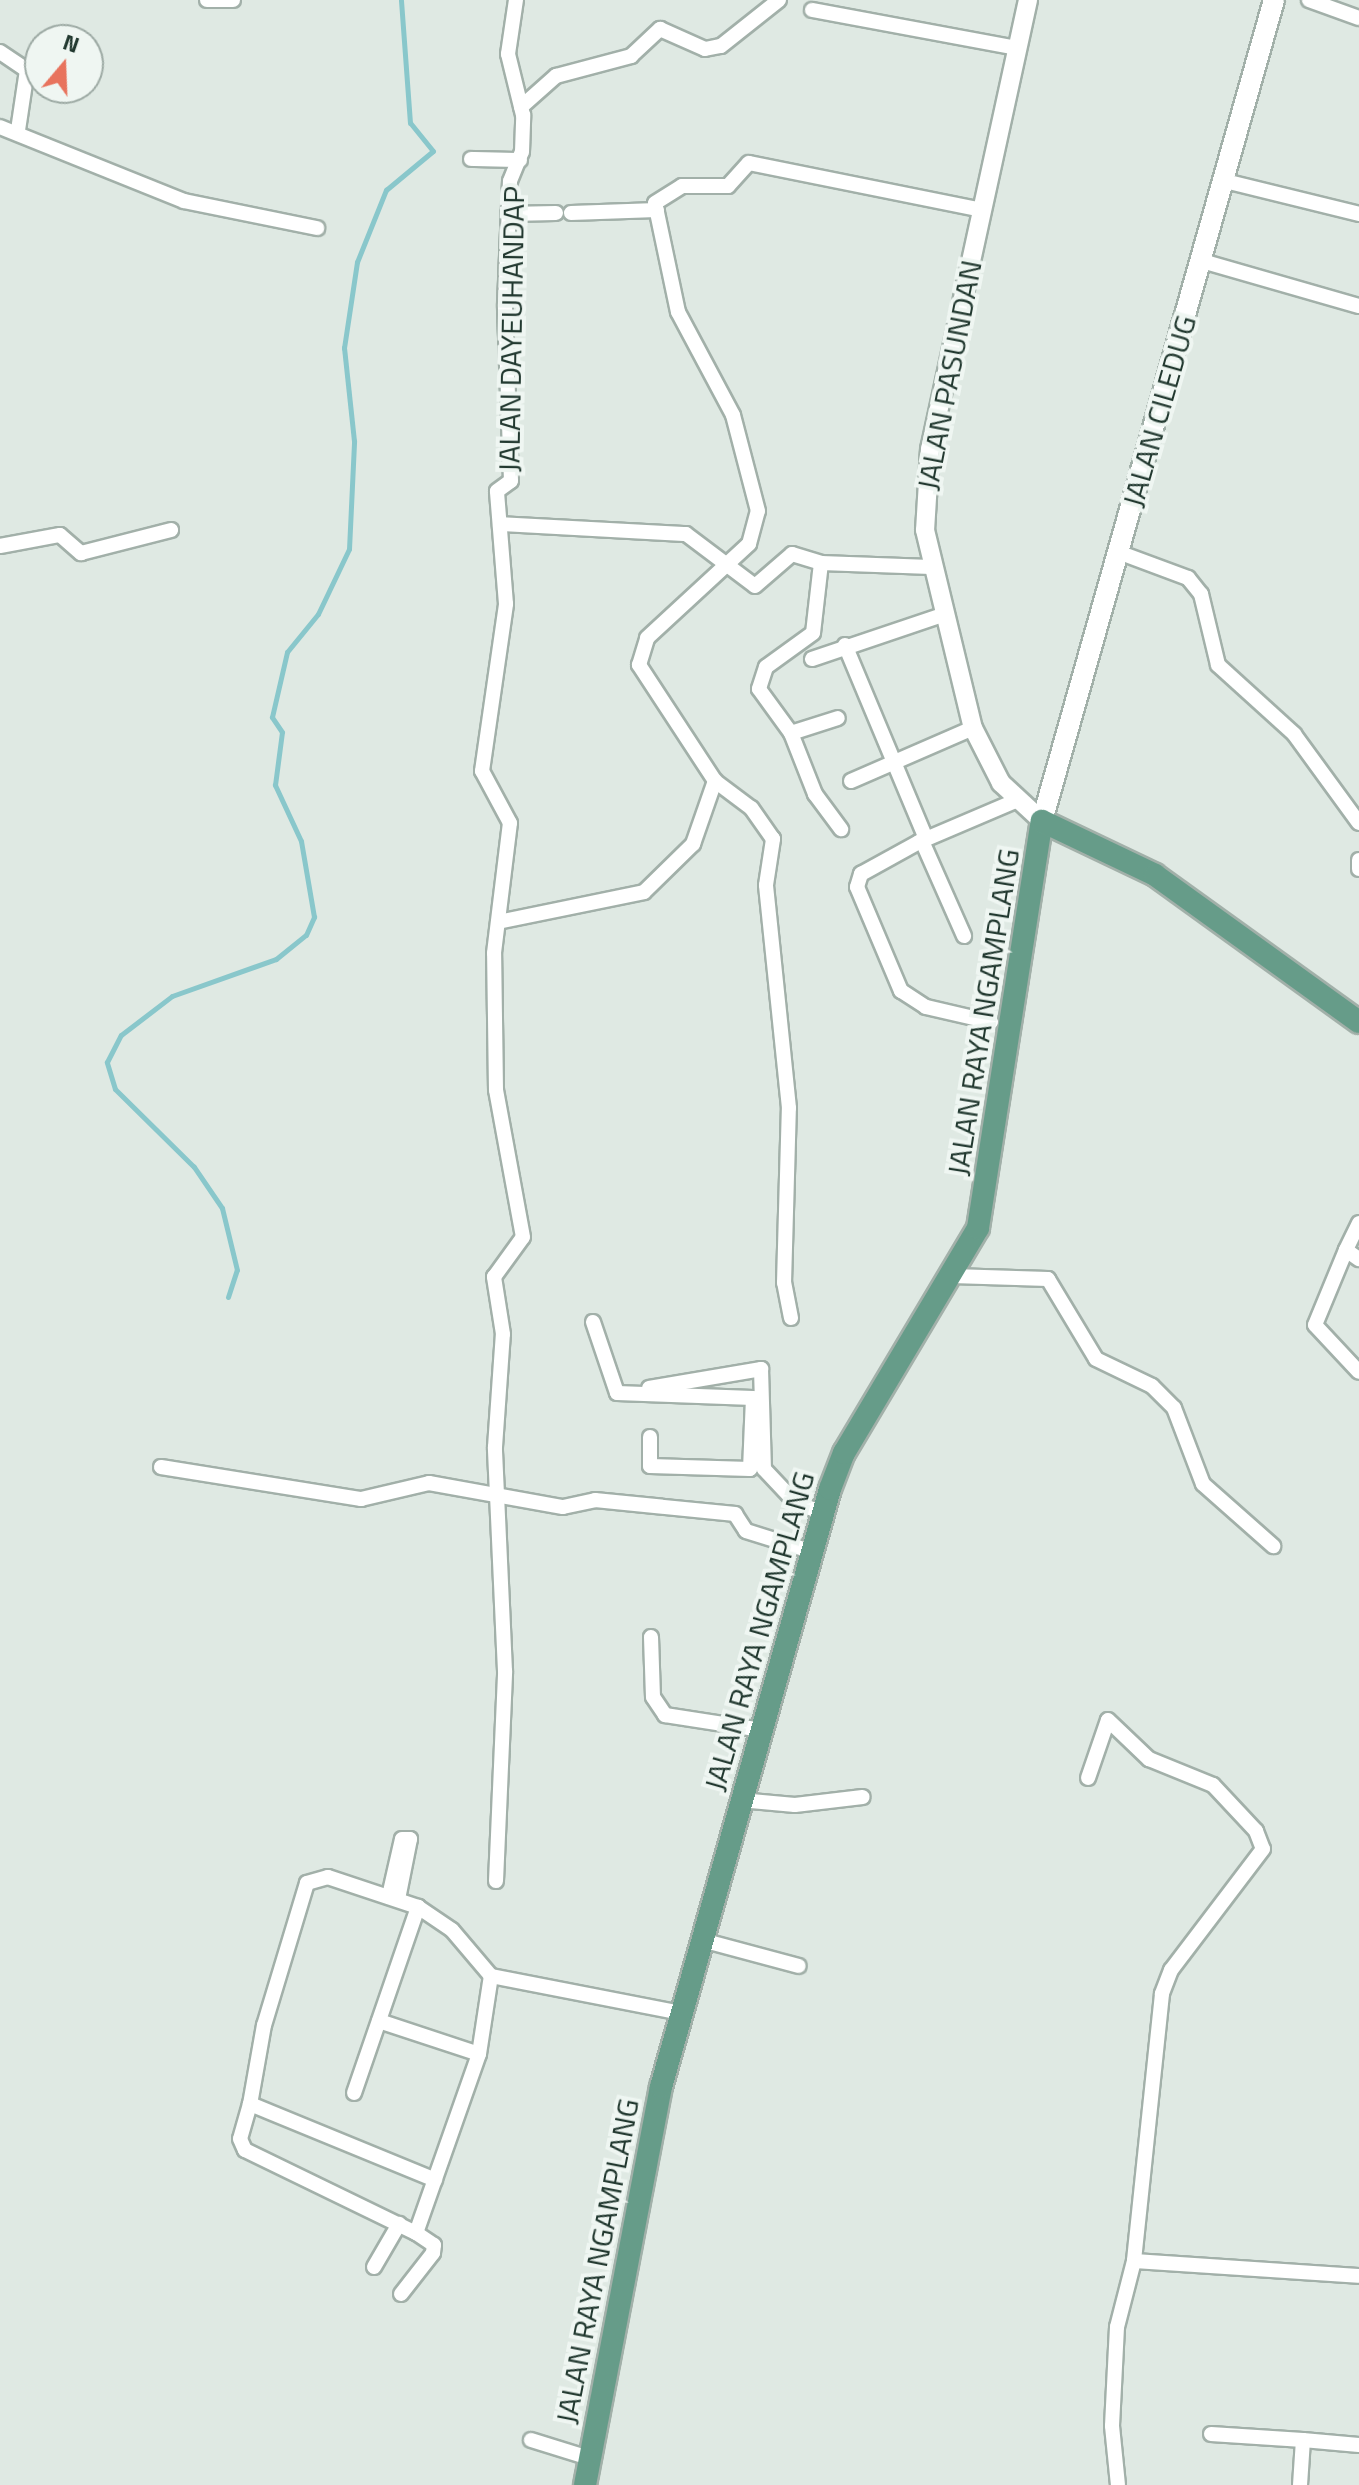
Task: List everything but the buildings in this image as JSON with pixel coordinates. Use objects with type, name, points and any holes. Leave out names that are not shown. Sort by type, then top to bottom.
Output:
[{"type":"main road","name":"JALAN CILEDUG","points":[[1042,821],[1274,0]]},
{"type":"main road","points":[[1042,821],[1179,890],[1357,1016]]},
{"type":"main road","name":"JALAN RAYA NGAMPLANG","points":[[585,2485],[681,2013],[830,1489],[840,1462],[971,1246],[989,1182],[1042,821]]},
{"type":"street","points":[[207,0],[233,0]]},
{"type":"street","name":"JALAN DAYEUHANDAP","points":[[496,1881],[502,1501],[495,1447],[503,1334],[494,1277],[523,1237],[511,1153],[501,1140],[498,922],[509,814],[492,800],[482,771],[506,604],[497,491],[511,481],[508,214],[521,156],[522,111],[508,54],[516,0]]},
{"type":"street","points":[[522,111],[556,76],[631,56],[660,29],[705,49],[721,46],[779,0]]},
{"type":"street","name":"JALAN PASUNDAN","points":[[1028,0],[930,449],[924,490],[931,567],[973,728],[1015,801],[1042,821]]},
{"type":"street","points":[[1309,0],[1359,18]]},
{"type":"street","points":[[812,10],[1018,48]]},
{"type":"street","points":[[0,52],[27,70],[18,130]]},
{"type":"street","points":[[0,127],[18,130],[184,201],[317,228]]},
{"type":"street","points":[[471,159],[521,156]]},
{"type":"street","points":[[791,1318],[783,1268],[789,1108],[766,885],[773,839],[751,808],[715,781],[639,665],[647,638],[735,572],[749,544],[758,511],[733,415],[678,312],[657,210],[666,194],[682,186],[728,186],[749,163],[982,210]]},
{"type":"street","points":[[1225,181],[1359,214]]},
{"type":"street","points":[[508,214],[657,210]]},
{"type":"street","points":[[1202,261],[1359,306]]},
{"type":"street","points":[[500,524],[674,531],[735,572],[763,586],[792,554],[821,563],[931,567]]},
{"type":"street","points":[[0,546],[60,535],[81,553],[171,530]]},
{"type":"street","points":[[1118,552],[1188,578],[1201,594],[1218,665],[1294,734],[1359,823]]},
{"type":"street","points":[[821,563],[813,633],[787,647],[761,680],[763,699],[791,733],[815,794],[841,829]]},
{"type":"street","points":[[812,659],[845,645],[943,615]]},
{"type":"street","points":[[845,645],[964,936]]},
{"type":"street","points":[[791,733],[838,718]]},
{"type":"street","points":[[851,781],[973,728]]},
{"type":"street","points":[[498,922],[644,892],[693,844],[715,781]]},
{"type":"street","points":[[991,1022],[926,1007],[901,991],[857,887],[861,874],[924,840],[1015,801]]},
{"type":"street","points":[[1359,860],[1359,869]]},
{"type":"street","points":[[1359,1223],[1315,1322],[1359,1372]]},
{"type":"street","points":[[1346,1250],[1359,1259]]},
{"type":"street","points":[[952,1276],[1048,1279],[1096,1359],[1152,1386],[1174,1408],[1203,1484],[1273,1546]]},
{"type":"street","points":[[593,1322],[617,1393]]},
{"type":"street","points":[[617,1393],[761,1369],[757,1469]]},
{"type":"street","points":[[617,1393],[758,1398]]},
{"type":"street","points":[[650,1437],[650,1466],[757,1469],[796,1503],[823,1513]]},
{"type":"street","points":[[161,1467],[361,1499],[420,1483],[502,1501],[563,1507],[595,1500],[735,1514],[746,1531],[813,1552]]},
{"type":"street","points":[[651,1637],[653,1697],[665,1715],[762,1730]]},
{"type":"street","points":[[1088,1778],[1104,1729],[1149,1759],[1213,1785],[1260,1835],[1263,1849],[1164,1985],[1134,2261],[1117,2327],[1112,2426],[1118,2485]]},
{"type":"street","points":[[740,1800],[795,1805],[863,1797]]},
{"type":"street","points":[[401,2294],[433,2253],[434,2245],[399,2224],[245,2150],[240,2139],[250,2104],[264,2025],[307,1883],[328,1877],[418,1907],[452,1930],[491,1976],[681,2013]]},
{"type":"street","points":[[354,2093],[418,1907]]},
{"type":"street","points":[[702,1940],[799,1966]]},
{"type":"street","points":[[416,2233],[479,2054],[491,1976]]},
{"type":"street","points":[[379,2021],[479,2054]]},
{"type":"street","points":[[250,2104],[435,2180]]},
{"type":"street","points":[[374,2267],[399,2224]]},
{"type":"street","points":[[1134,2261],[1359,2276]]},
{"type":"street","points":[[1211,2434],[1359,2445]]},
{"type":"street","points":[[531,2440],[589,2458]]},
{"type":"street","points":[[1300,2485],[1303,2440]]},
{"type":"waterway","points":[[228,1297],[237,1270],[222,1208],[194,1167],[115,1089],[107,1062],[121,1035],[172,996],[276,959],[306,935],[314,917],[301,841],[275,785],[282,732],[272,717],[287,652],[318,614],[349,549],[354,441],[344,348],[357,262],[386,190],[433,151],[410,123],[401,0]]}]
